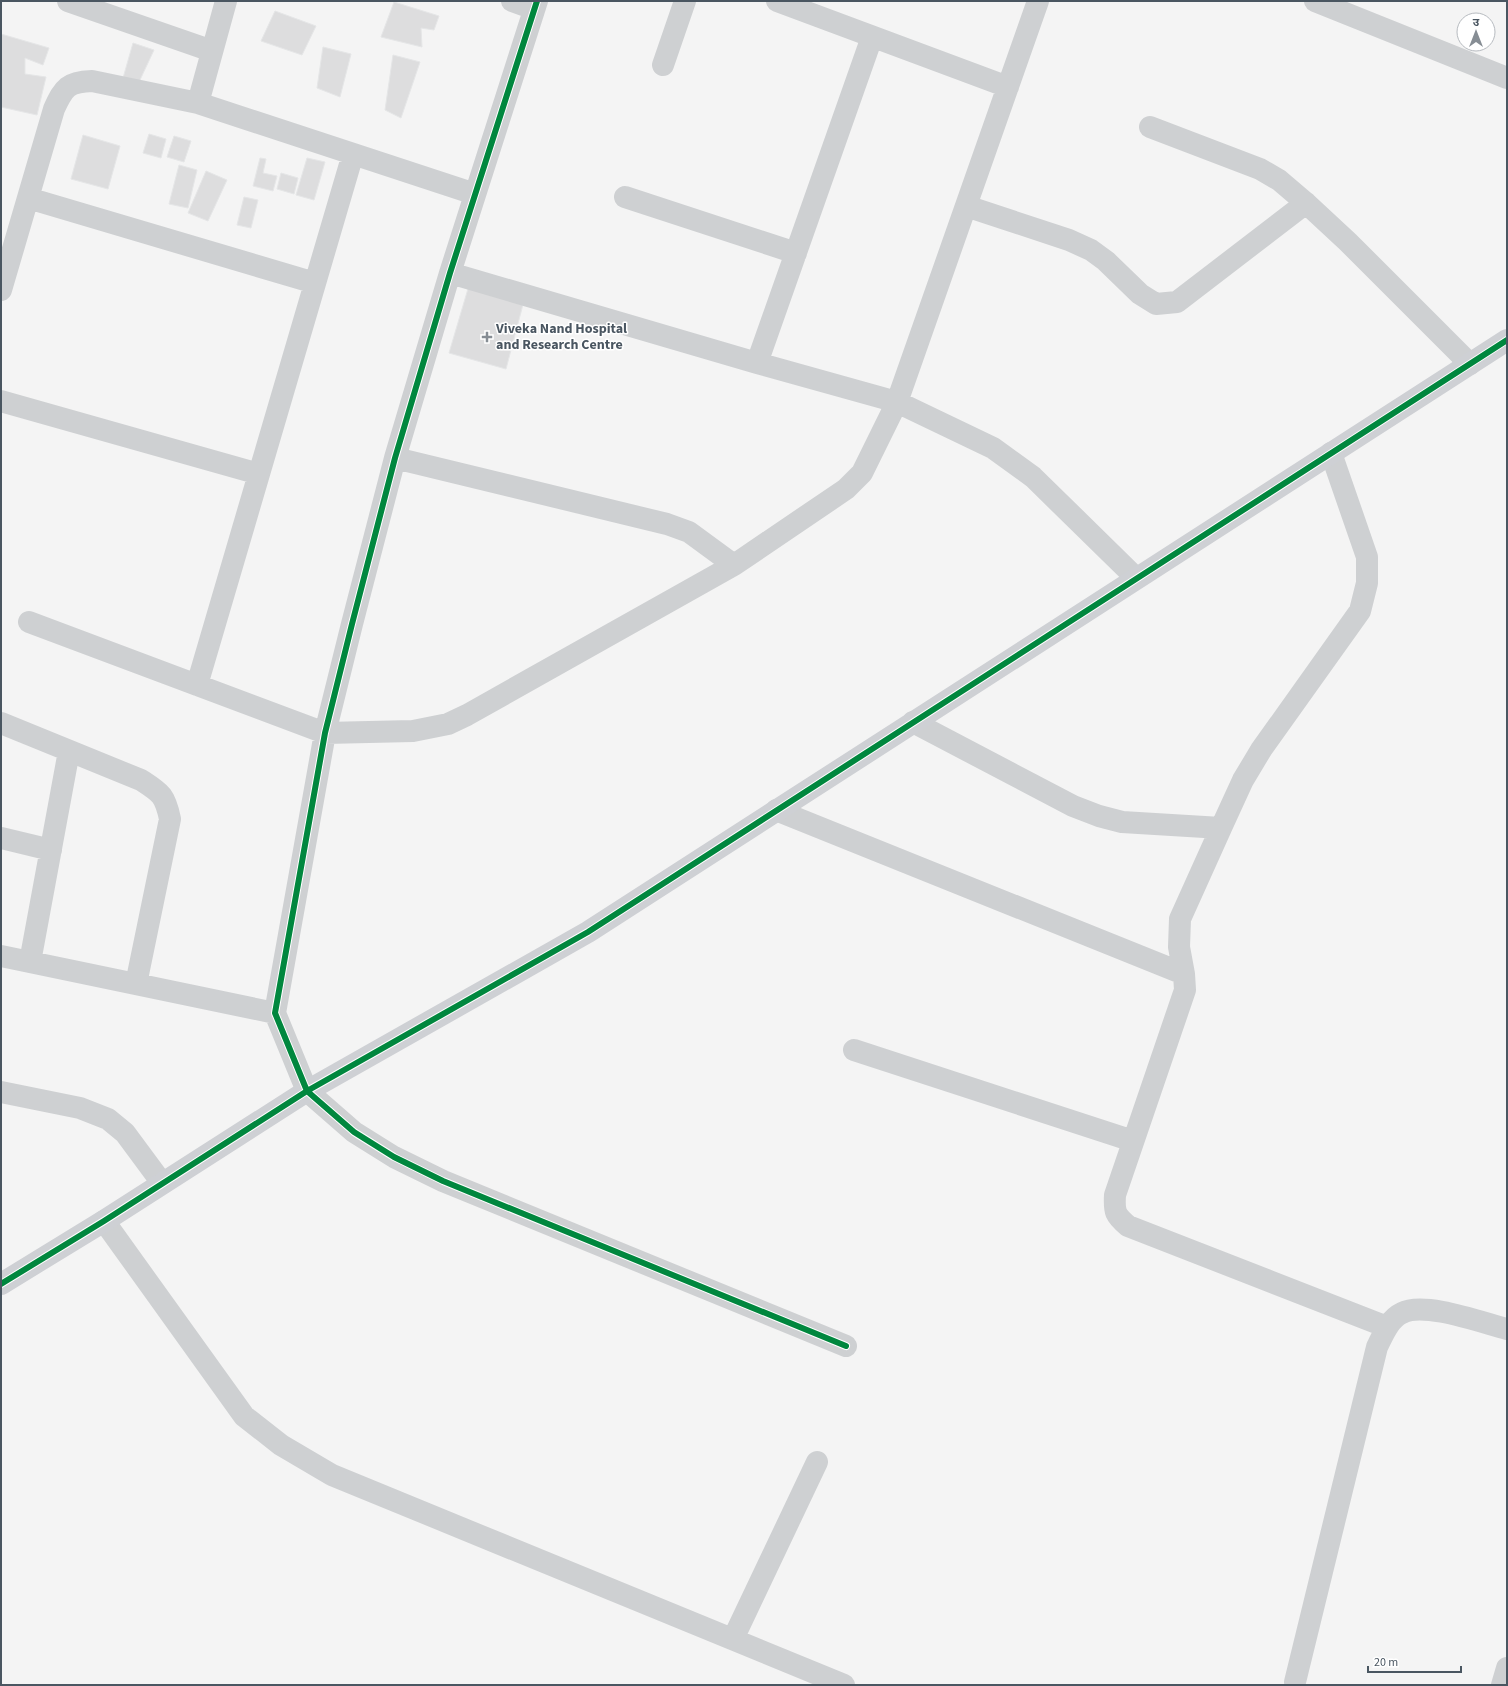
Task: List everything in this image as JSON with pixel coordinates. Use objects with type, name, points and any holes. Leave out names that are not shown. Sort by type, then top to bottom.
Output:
[{"type":"street","points":[[68,1],[212,51]]},
{"type":"street","points":[[198,103],[226,1]]},
{"type":"street","points":[[512,1],[536,5],[450,272],[395,458],[352,624],[325,733],[275,1013],[307,1090],[354,1132],[394,1157],[443,1181],[846,1346]]},
{"type":"street","points":[[663,65],[685,1]]},
{"type":"street","points":[[777,1],[1008,87]]},
{"type":"street","points":[[29,622],[325,733],[413,731],[448,724],[474,712],[734,565],[846,489],[862,473],[897,402],[1038,1]]},
{"type":"street","points":[[1315,1],[1507,78]]},
{"type":"street","points":[[757,363],[872,37]]},
{"type":"street","points":[[1,290],[54,108],[63,90],[77,82],[92,81],[198,103],[475,194]]},
{"type":"street","points":[[1150,127],[1260,169],[1279,180],[1348,242],[1470,364]]},
{"type":"street","points":[[197,685],[353,154]]},
{"type":"street","points":[[625,197],[796,253]]},
{"type":"street","points":[[28,198],[315,283]]},
{"type":"street","points":[[966,206],[1069,240],[1091,250],[1106,261],[1140,294],[1156,304],[1177,302],[1306,203]]},
{"type":"street","points":[[450,272],[757,363],[897,402],[993,448],[1034,477],[1136,578]]},
{"type":"street","points":[[1,1284],[104,1221],[307,1090],[588,932],[1507,340]]},
{"type":"street","points":[[1,400],[259,474]]},
{"type":"street","points":[[1331,453],[1367,557],[1367,583],[1360,611],[1261,750],[1243,780],[1180,919],[1178,947],[1184,974],[1185,990],[1115,1195],[1114,1208],[1118,1217],[1128,1226],[1387,1327]]},
{"type":"street","points":[[395,458],[667,524],[689,532],[734,565]]},
{"type":"street","points":[[913,722],[1073,806],[1099,816],[1122,822],[1221,828]]},
{"type":"street","points":[[1,723],[141,780],[158,790],[166,802],[170,819],[136,984]]},
{"type":"street","points":[[30,962],[69,751]]},
{"type":"street","points":[[776,810],[1184,974]]},
{"type":"street","points":[[1,838],[51,850]]},
{"type":"street","points":[[1,956],[275,1013]]},
{"type":"street","points":[[854,1050],[1133,1141]]},
{"type":"street","points":[[1,1092],[80,1108],[108,1120],[125,1133],[162,1183]]},
{"type":"street","points":[[104,1221],[244,1416],[281,1445],[332,1475],[844,1685]]},
{"type":"street","points":[[1295,1682],[1377,1347],[1387,1327],[1402,1312],[1424,1308],[1507,1330]]},
{"type":"street","points":[[734,1639],[817,1462]]},
{"type":"street","points":[[1502,1685],[1507,1668]]},
{"type":"building","points":[[394,2],[439,16],[434,30],[421,28],[422,47],[381,37]]},
{"type":"building","points":[[275,11],[316,26],[302,55],[261,41]]},
{"type":"building","points":[[1,34],[49,48],[43,65],[25,58],[25,74],[46,77],[37,115],[1,107]]},
{"type":"building","points":[[133,43],[154,50],[139,82],[123,78]]},
{"type":"building","points":[[323,47],[351,54],[340,97],[317,88]]},
{"type":"building","points":[[393,55],[420,62],[401,118],[385,110]]},
{"type":"building","points":[[149,134],[166,139],[161,158],[143,153]]},
{"type":"building","points":[[83,135],[120,146],[108,189],[71,179]]},
{"type":"building","points":[[174,136],[191,141],[184,162],[167,157]]},
{"type":"building","points":[[260,158],[266,159],[263,173],[277,176],[273,191],[253,186]]},
{"type":"building","points":[[307,158],[325,162],[314,200],[296,195]]},
{"type":"building","points":[[179,165],[197,170],[188,208],[169,204]]},
{"type":"building","points":[[206,171],[227,180],[208,221],[188,213]]},
{"type":"building","points":[[281,173],[298,178],[294,194],[277,189]]},
{"type":"building","points":[[244,197],[258,200],[251,228],[237,225]]},
{"type":"building","points":[[470,282],[525,297],[506,369],[449,353]]},
{"type":"cycle path","points":[[537,1],[450,273],[395,458],[352,624],[325,733],[275,1013],[307,1091],[354,1132],[394,1157],[443,1181],[846,1346]]},
{"type":"cycle path","points":[[1,1284],[104,1221],[307,1091],[588,932],[1507,340]]},
{"type":"place","name":"Viveka Nand Hospital and Research Centre","points":[[487,337]]}]
